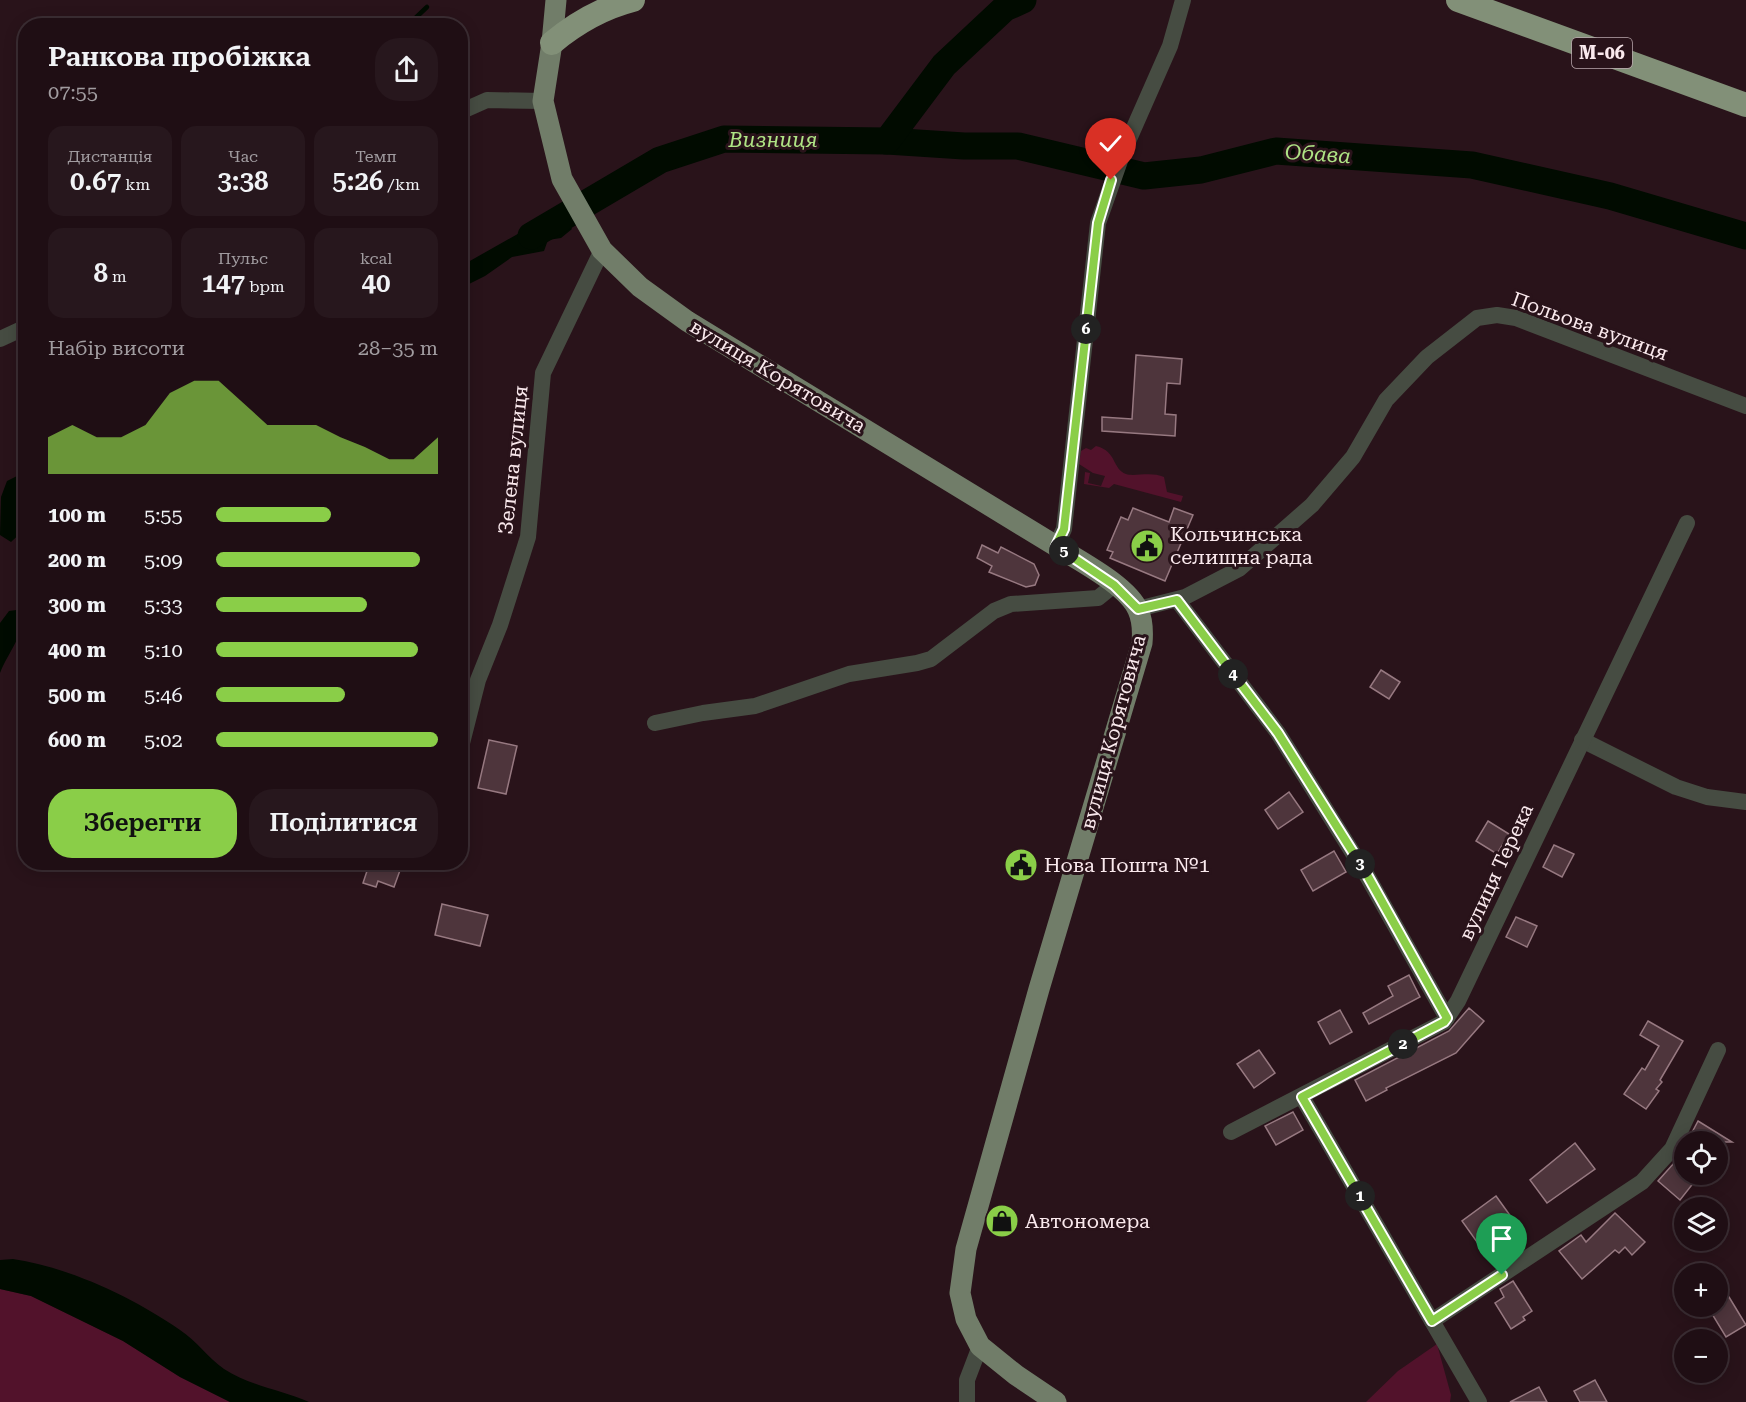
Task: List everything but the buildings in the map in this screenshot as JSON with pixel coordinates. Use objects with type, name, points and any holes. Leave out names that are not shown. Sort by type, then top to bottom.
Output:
[{"type":"highway","points":[[552,43],[572,27],[614,5],[633,0]]},
{"type":"highway","name":"М-06","points":[[1458,0],[1746,105]]},
{"type":"main road","points":[[543,101],[552,43],[555,0]]},
{"type":"main road","name":"вулиця Корятовича","points":[[543,101],[562,179],[585,224],[602,250],[640,287],[687,321],[1056,546],[1114,585],[1138,609],[1143,628],[1142,643],[1039,989],[966,1249],[960,1293],[966,1319],[980,1346],[1016,1375],[1056,1402]]},
{"type":"street","points":[[1056,546],[1064,529],[1098,223],[1111,180],[1170,46],[1183,0]]},
{"type":"street","points":[[468,108],[486,100],[543,101]]},
{"type":"street","name":"Зелена вулиця","points":[[468,719],[478,680],[500,625],[528,537],[543,373],[602,250]]},
{"type":"street","name":"Польова вулиця","points":[[1138,609],[1177,600],[1239,569],[1312,505],[1353,457],[1386,400],[1427,357],[1477,318],[1497,315],[1516,318],[1746,406]]},
{"type":"street","points":[[0,339],[18,331]]},
{"type":"street","name":"вулиця Терека","points":[[1231,1132],[1302,1097],[1444,1022],[1447,1018],[1463,991],[1687,523]]},
{"type":"street","points":[[655,723],[703,713],[755,706],[849,674],[931,659],[994,611],[1011,604],[1098,598],[1114,585]]},
{"type":"street","points":[[1177,600],[1278,733],[1366,873],[1447,1018]]},
{"type":"street","points":[[1582,740],[1676,787],[1707,798],[1746,802]]},
{"type":"street","points":[[1432,1321],[1641,1182],[1671,1149],[1718,1050]]},
{"type":"street","points":[[1302,1097],[1479,1402]]},
{"type":"street","points":[[967,1402],[967,1380],[980,1346]]},
{"type":"shaded area","points":[[560,210],[572,229],[561,238],[548,240],[544,251],[512,257],[485,276],[468,284],[468,262]]},
{"type":"shaded area","points":[[1096,446],[1108,452],[1118,468],[1126,474],[1154,474],[1164,477],[1167,492],[1183,496],[1181,502],[1114,484],[1109,488],[1084,484],[1085,472],[1090,473],[1088,483],[1101,486],[1105,476],[1093,473],[1079,464],[1081,451],[1086,448],[1091,450]]},
{"type":"shaded area","points":[[18,476],[18,536],[11,542],[0,535],[1,497],[7,481]]},
{"type":"shaded area","points":[[18,610],[18,636],[0,673],[0,623],[9,611]]},
{"type":"shaded area","points":[[13,1259],[56,1269],[122,1296],[180,1330],[218,1365],[234,1375],[309,1402],[230,1402],[180,1377],[123,1341],[31,1296],[0,1289],[0,1260]]},
{"type":"shaded area","points":[[0,1289],[31,1296],[123,1341],[180,1377],[230,1402],[0,1402]]},
{"type":"shaded area","points":[[1437,1344],[1451,1395],[1450,1402],[1366,1402],[1398,1371]]},
{"type":"waterway","name":"Визниця","points":[[531,236],[660,160],[724,139],[887,141],[944,65],[1005,8],[1023,0]]},
{"type":"waterway","points":[[415,18],[427,7]]},
{"type":"waterway","name":"Обава","points":[[887,141],[964,146],[1018,146],[1144,176],[1201,170],[1276,151],[1472,165],[1610,196],[1746,236]]},
{"type":"place","name":"Кольчинська селищна рада","points":[[1147,546]]},
{"type":"place","name":"Нова Пошта №1","points":[[1021,865]]},
{"type":"place","name":"Автономера","points":[[1002,1221]]},
{"type":"route","points":[[1111,180],[1098,223],[1064,529],[1056,546],[1114,585],[1138,609],[1177,600],[1278,733],[1366,873],[1447,1018],[1444,1022],[1302,1097],[1432,1321],[1502,1275]]}]
